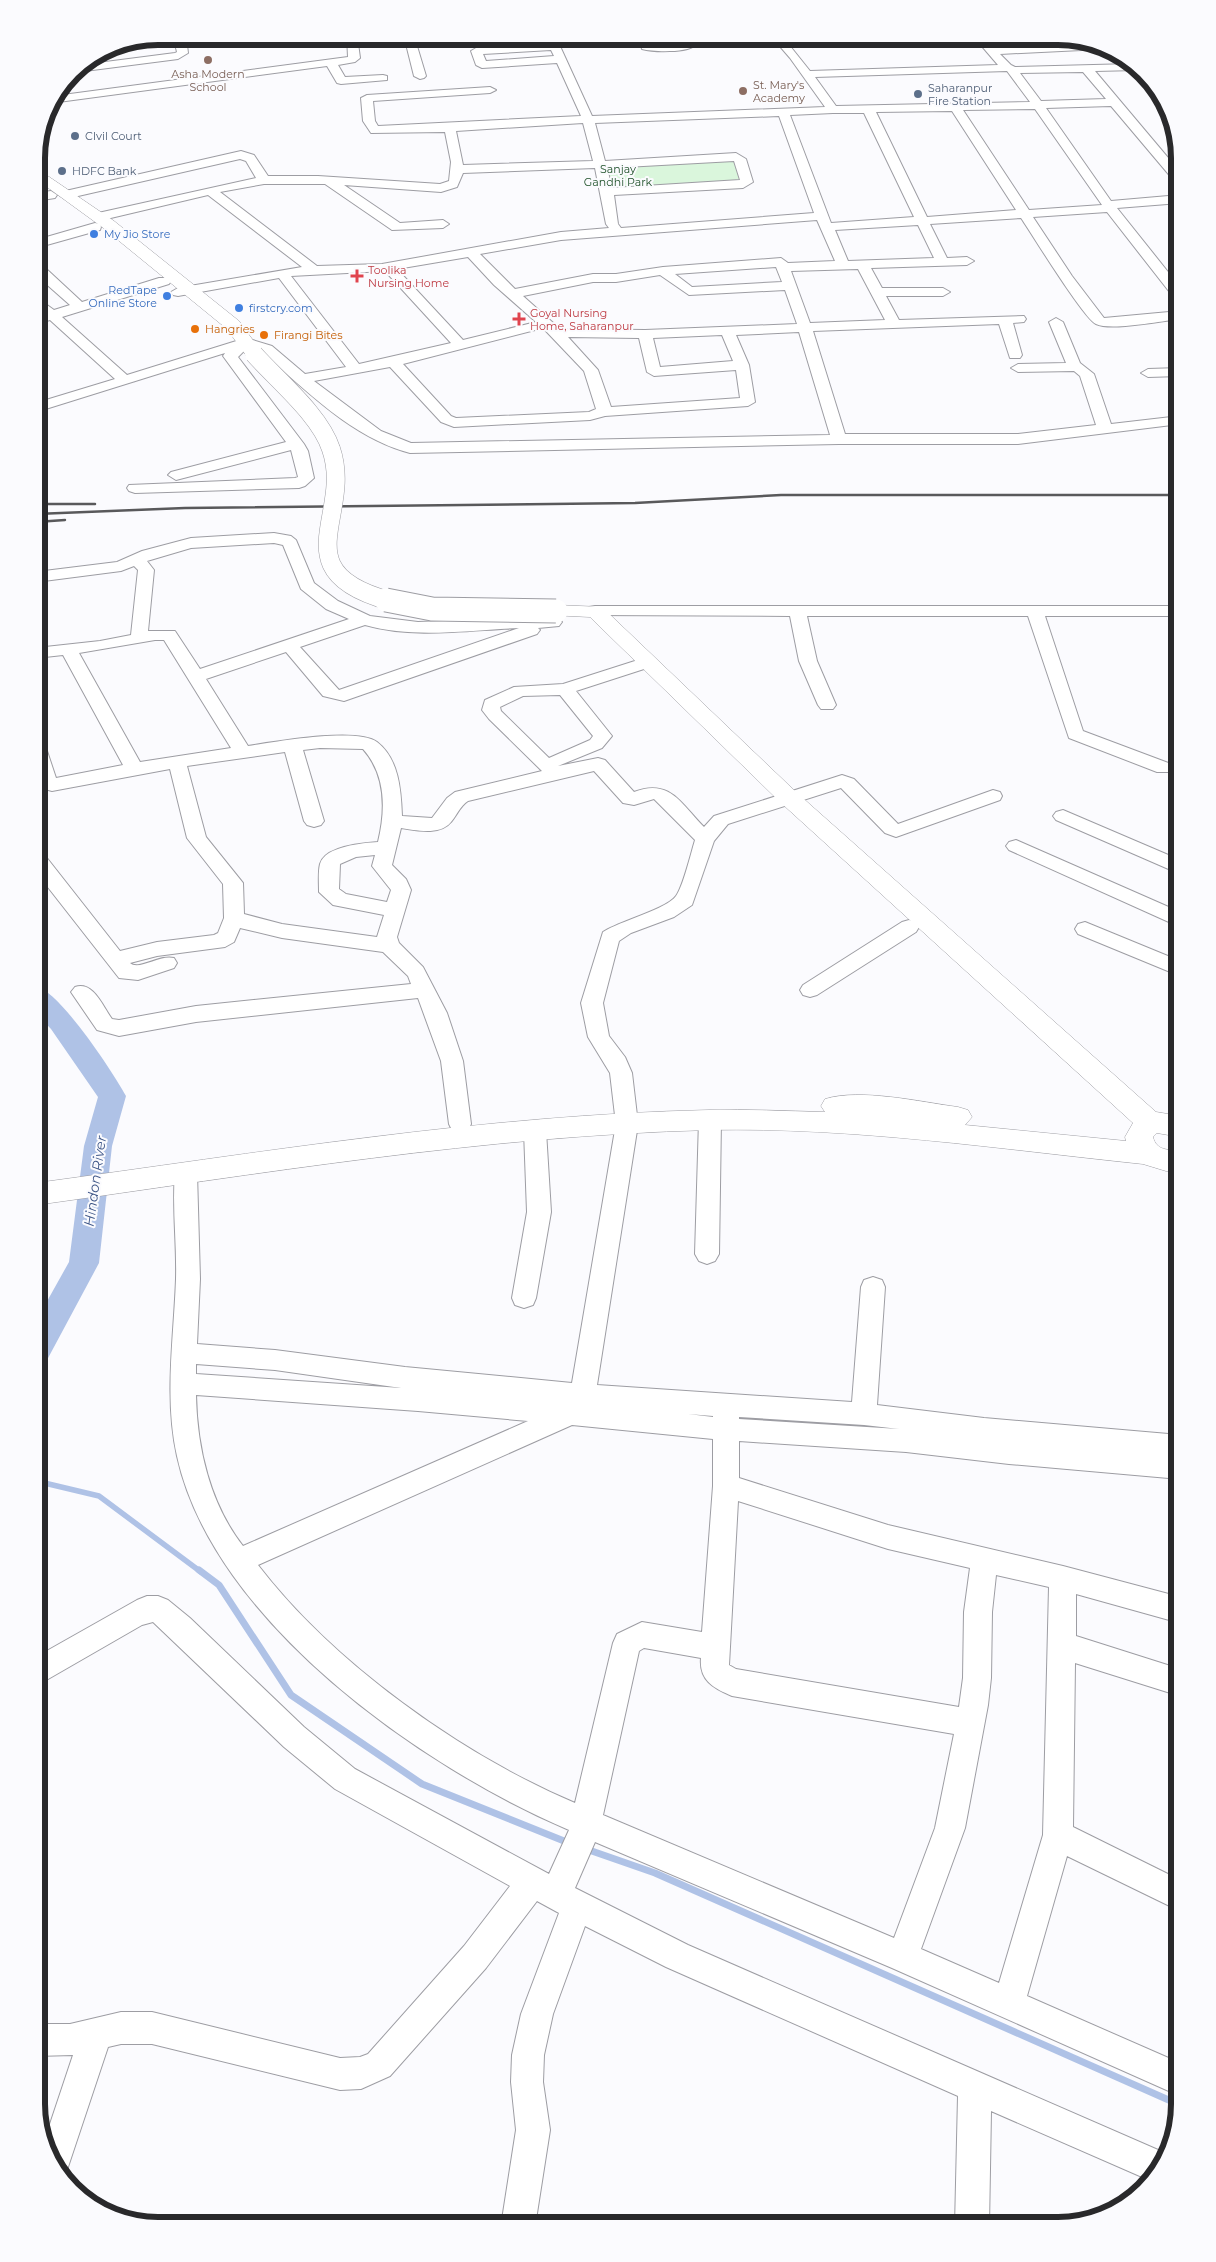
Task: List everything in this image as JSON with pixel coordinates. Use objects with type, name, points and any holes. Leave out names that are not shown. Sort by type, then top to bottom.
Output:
[{"type":"main road","points":[[51,196],[97,222],[183,291],[224,328],[246,344],[309,415],[329,442],[336,469],[327,546],[332,567],[343,577],[365,592],[414,607],[439,610],[570,614],[615,632],[641,654],[718,732],[780,800],[909,926],[1164,1141]]},
{"type":"main road","points":[[97,222],[164,281],[183,291]]},
{"type":"main road","points":[[615,632],[625,651],[704,737],[780,800],[1164,1141]]},
{"type":"main road","points":[[45,1193],[182,1170],[398,1139],[535,1131],[626,1116],[661,1106],[886,1107],[1036,1128],[1164,1141]]},
{"type":"main road","points":[[398,1139],[460,1124],[626,1116],[710,1120],[833,1122],[1164,1141]]},
{"type":"main road","points":[[45,1179],[182,1170]]},
{"type":"street","points":[[94,65],[122,58],[178,56],[183,53],[181,45]]},
{"type":"street","points":[[61,99],[353,59],[352,45]]},
{"type":"street","points":[[411,45],[420,76]]},
{"type":"street","points":[[495,101],[474,47],[552,45],[588,120],[598,164],[608,192],[612,224],[618,232]]},
{"type":"street","points":[[646,45],[650,48],[690,45]]},
{"type":"street","points":[[783,45],[833,110]]},
{"type":"street","points":[[988,45],[1038,105],[1109,206],[1171,285]]},
{"type":"street","points":[[1059,45],[1072,69]]},
{"type":"street","points":[[1007,66],[1087,49]]},
{"type":"street","points":[[993,51],[1099,53]]},
{"type":"street","points":[[560,59],[486,77],[367,98],[369,121],[375,130],[450,128],[500,119],[588,120],[833,110],[1115,102]]},
{"type":"street","points":[[1112,59],[1117,67]]},
{"type":"street","points":[[331,63],[340,80],[383,78]]},
{"type":"street","points":[[807,74],[1007,66],[1072,69],[1125,67]]},
{"type":"street","points":[[1086,68],[1171,169]]},
{"type":"street","points":[[955,107],[1067,278],[1102,322],[1171,316]]},
{"type":"street","points":[[869,110],[924,221],[942,262]]},
{"type":"street","points":[[783,112],[843,265]]},
{"type":"street","points":[[45,241],[97,222],[211,191],[264,180],[330,181],[441,192],[454,183],[457,169],[450,128]]},
{"type":"street","points":[[51,196],[241,155],[250,158],[264,180]]},
{"type":"street","points":[[457,169],[736,157],[740,159],[747,182],[743,184],[608,192]]},
{"type":"street","points":[[330,181],[397,227],[443,220],[451,254]]},
{"type":"street","points":[[211,191],[314,270]]},
{"type":"street","points":[[183,291],[282,273],[388,267],[451,254],[561,236],[825,222],[924,221],[1024,214],[1171,200]]},
{"type":"street","points":[[470,252],[544,324],[556,333],[591,370],[604,408],[602,412]]},
{"type":"street","points":[[783,267],[968,261]]},
{"type":"street","points":[[513,294],[593,278],[616,278],[664,271],[781,262],[805,328],[839,439]]},
{"type":"street","points":[[862,264],[895,325]]},
{"type":"street","points":[[388,267],[459,344]]},
{"type":"street","points":[[664,271],[689,291],[790,286]]},
{"type":"street","points":[[282,273],[354,368]]},
{"type":"street","points":[[45,275],[80,307]]},
{"type":"street","points":[[45,318],[164,281]]},
{"type":"street","points":[[876,292],[944,292]]},
{"type":"street","points":[[45,309],[125,380]]},
{"type":"street","points":[[556,333],[645,334],[1019,319]]},
{"type":"street","points":[[1004,320],[1016,361],[1075,367],[1087,374],[1105,429]]},
{"type":"street","points":[[1056,322],[1075,367]]},
{"type":"street","points":[[303,379],[393,362],[544,324]]},
{"type":"street","points":[[393,362],[446,418],[454,423],[590,416],[602,412],[748,402],[742,365],[727,331]]},
{"type":"street","points":[[645,334],[664,407]]},
{"type":"street","points":[[135,488],[299,483],[306,478],[302,456],[296,444],[232,358],[231,353],[246,344]]},
{"type":"street","points":[[45,405],[246,344],[267,349],[373,433],[401,446],[410,448],[839,439],[1018,439],[1171,421]]},
{"type":"street","points":[[654,372],[742,365]]},
{"type":"street","points":[[1148,372],[1171,372]]},
{"type":"street","points":[[176,475],[296,444]]},
{"type":"street","points":[[45,575],[121,566],[163,549],[191,543],[274,538],[285,539],[292,548],[306,586],[332,605],[364,620],[379,624],[418,628],[570,614],[1171,611]]},
{"type":"street","points":[[137,559],[145,566],[146,574],[139,638]]},
{"type":"street","points":[[798,612],[808,661],[827,705]]},
{"type":"street","points":[[1036,612],[1075,734],[1164,768]]},
{"type":"street","points":[[288,645],[329,692],[344,696],[570,614]]},
{"type":"street","points":[[197,676],[364,620]]},
{"type":"street","points":[[45,652],[169,634],[243,752]]},
{"type":"street","points":[[68,649],[134,769]]},
{"type":"street","points":[[550,769],[494,714],[491,710],[491,704],[520,691],[564,689],[638,665]]},
{"type":"street","points":[[550,769],[596,744],[603,736],[564,689]]},
{"type":"street","points":[[45,786],[177,762],[320,742],[357,742],[375,750],[387,770],[392,788],[393,820],[382,866],[399,884],[401,890],[387,937],[389,946],[416,972],[426,990],[446,1039],[452,1061],[460,1124]]},
{"type":"street","points":[[293,746],[314,821]]},
{"type":"street","points":[[115,960],[158,949],[223,941],[234,918],[233,882],[197,838],[177,762]]},
{"type":"street","points":[[393,820],[438,823],[445,818],[455,800],[462,796],[550,769],[598,764],[630,799],[654,791],[659,793],[705,839]]},
{"type":"street","points":[[576,1404],[626,1116],[620,1073],[617,1064],[599,1037],[593,1014],[594,991],[607,942],[616,932],[667,912],[685,900],[705,839],[721,820],[780,800],[844,782],[896,831],[992,796]]},
{"type":"street","points":[[1062,816],[1171,864]]},
{"type":"street","points":[[386,846],[344,854],[332,860],[330,864],[329,892],[340,900],[396,910]]},
{"type":"street","points":[[1016,846],[1171,916]]},
{"type":"street","points":[[45,870],[126,973],[132,974],[168,963]]},
{"type":"street","points":[[234,918],[238,922],[264,927],[389,946]]},
{"type":"street","points":[[810,990],[909,926]]},
{"type":"street","points":[[1085,929],[1171,965]]},
{"type":"street","points":[[82,992],[105,1026],[119,1028],[196,1014],[426,990]]},
{"type":"street","points":[[707,1254],[710,1120]]},
{"type":"street","points":[[524,1298],[539,1212],[535,1131]]},
{"type":"street","points":[[182,1170],[188,1277],[184,1368],[185,1426],[195,1478],[224,1542],[272,1603],[309,1643],[420,1730],[488,1775],[584,1828],[903,1957],[1171,2076]]},
{"type":"street","points":[[864,1414],[873,1287]]},
{"type":"street","points":[[184,1368],[418,1400],[576,1404],[726,1417],[906,1441],[991,1441],[1171,1446]]},
{"type":"street","points":[[239,1561],[576,1404]]},
{"type":"street","points":[[726,1417],[864,1414],[991,1441],[1171,1467]]},
{"type":"street","points":[[726,1417],[726,1486],[714,1668],[719,1675],[732,1682],[969,1723]]},
{"type":"street","points":[[726,1486],[888,1537],[1062,1578],[1171,1608]]},
{"type":"street","points":[[903,1957],[950,1828],[977,1678],[978,1612],[984,1561]]},
{"type":"street","points":[[1008,2005],[1058,1835],[1062,1578]]},
{"type":"street","points":[[45,1668],[132,1616],[147,1609],[158,1609],[180,1627],[294,1736],[345,1779],[557,1890],[677,1956],[1153,2165]]},
{"type":"street","points":[[519,2217],[533,2130],[527,2082],[528,2055],[537,2014],[557,1890],[584,1828],[627,1642],[642,1635],[716,1647]]},
{"type":"street","points":[[1062,1645],[1171,1680]]},
{"type":"street","points":[[1058,1835],[1171,1892]]},
{"type":"street","points":[[45,2040],[70,2040],[97,2032],[121,2028],[152,2028],[340,2074],[361,2074],[379,2065],[386,2058],[475,1957],[557,1890]]},
{"type":"street","points":[[57,2153],[97,2032]]},
{"type":"street","points":[[972,2217],[975,2087]]},
{"type":"green space","name":"Sanjay Gandhi Park","points":[[734,158],[744,179],[607,191],[594,162]]},
{"type":"waterway","name":"Hindon River","points":[[45,1005],[61,1022],[112,1096],[98,1146],[84,1263],[45,1334]]},
{"type":"waterway","points":[[45,1483],[99,1496],[201,1572]]},
{"type":"waterway","points":[[199,1570],[219,1585],[291,1695],[422,1784],[569,1843]]},
{"type":"waterway","points":[[586,1849],[655,1873],[1171,2101]]},
{"type":"railway","points":[[45,514],[185,508],[635,503],[781,495],[1171,495]]},
{"type":"railway","points":[[45,504],[95,504]]},
{"type":"railway","points":[[45,521],[65,520]]},
{"type":"place","name":"Asha Modern School","points":[[208,60]]},
{"type":"place","name":"St. Mary's Academy","points":[[743,91]]},
{"type":"place","name":"Saharanpur Fire Station","points":[[918,94]]},
{"type":"place","name":"CIvil Court","points":[[75,136]]},
{"type":"place","name":"HDFC Bank","points":[[62,171]]},
{"type":"place","name":"My Jio Store","points":[[94,234]]},
{"type":"place","name":"Toolika Nursing Home","points":[[357,276]]},
{"type":"place","name":"RedTape Online Store","points":[[167,296]]},
{"type":"place","name":"firstcry.com","points":[[239,308]]},
{"type":"place","name":"Goyal Nursing Home, Saharanpur","points":[[519,319]]},
{"type":"place","name":"Hangries","points":[[195,329]]},
{"type":"place","name":"Firangi Bites","points":[[264,335]]}]
